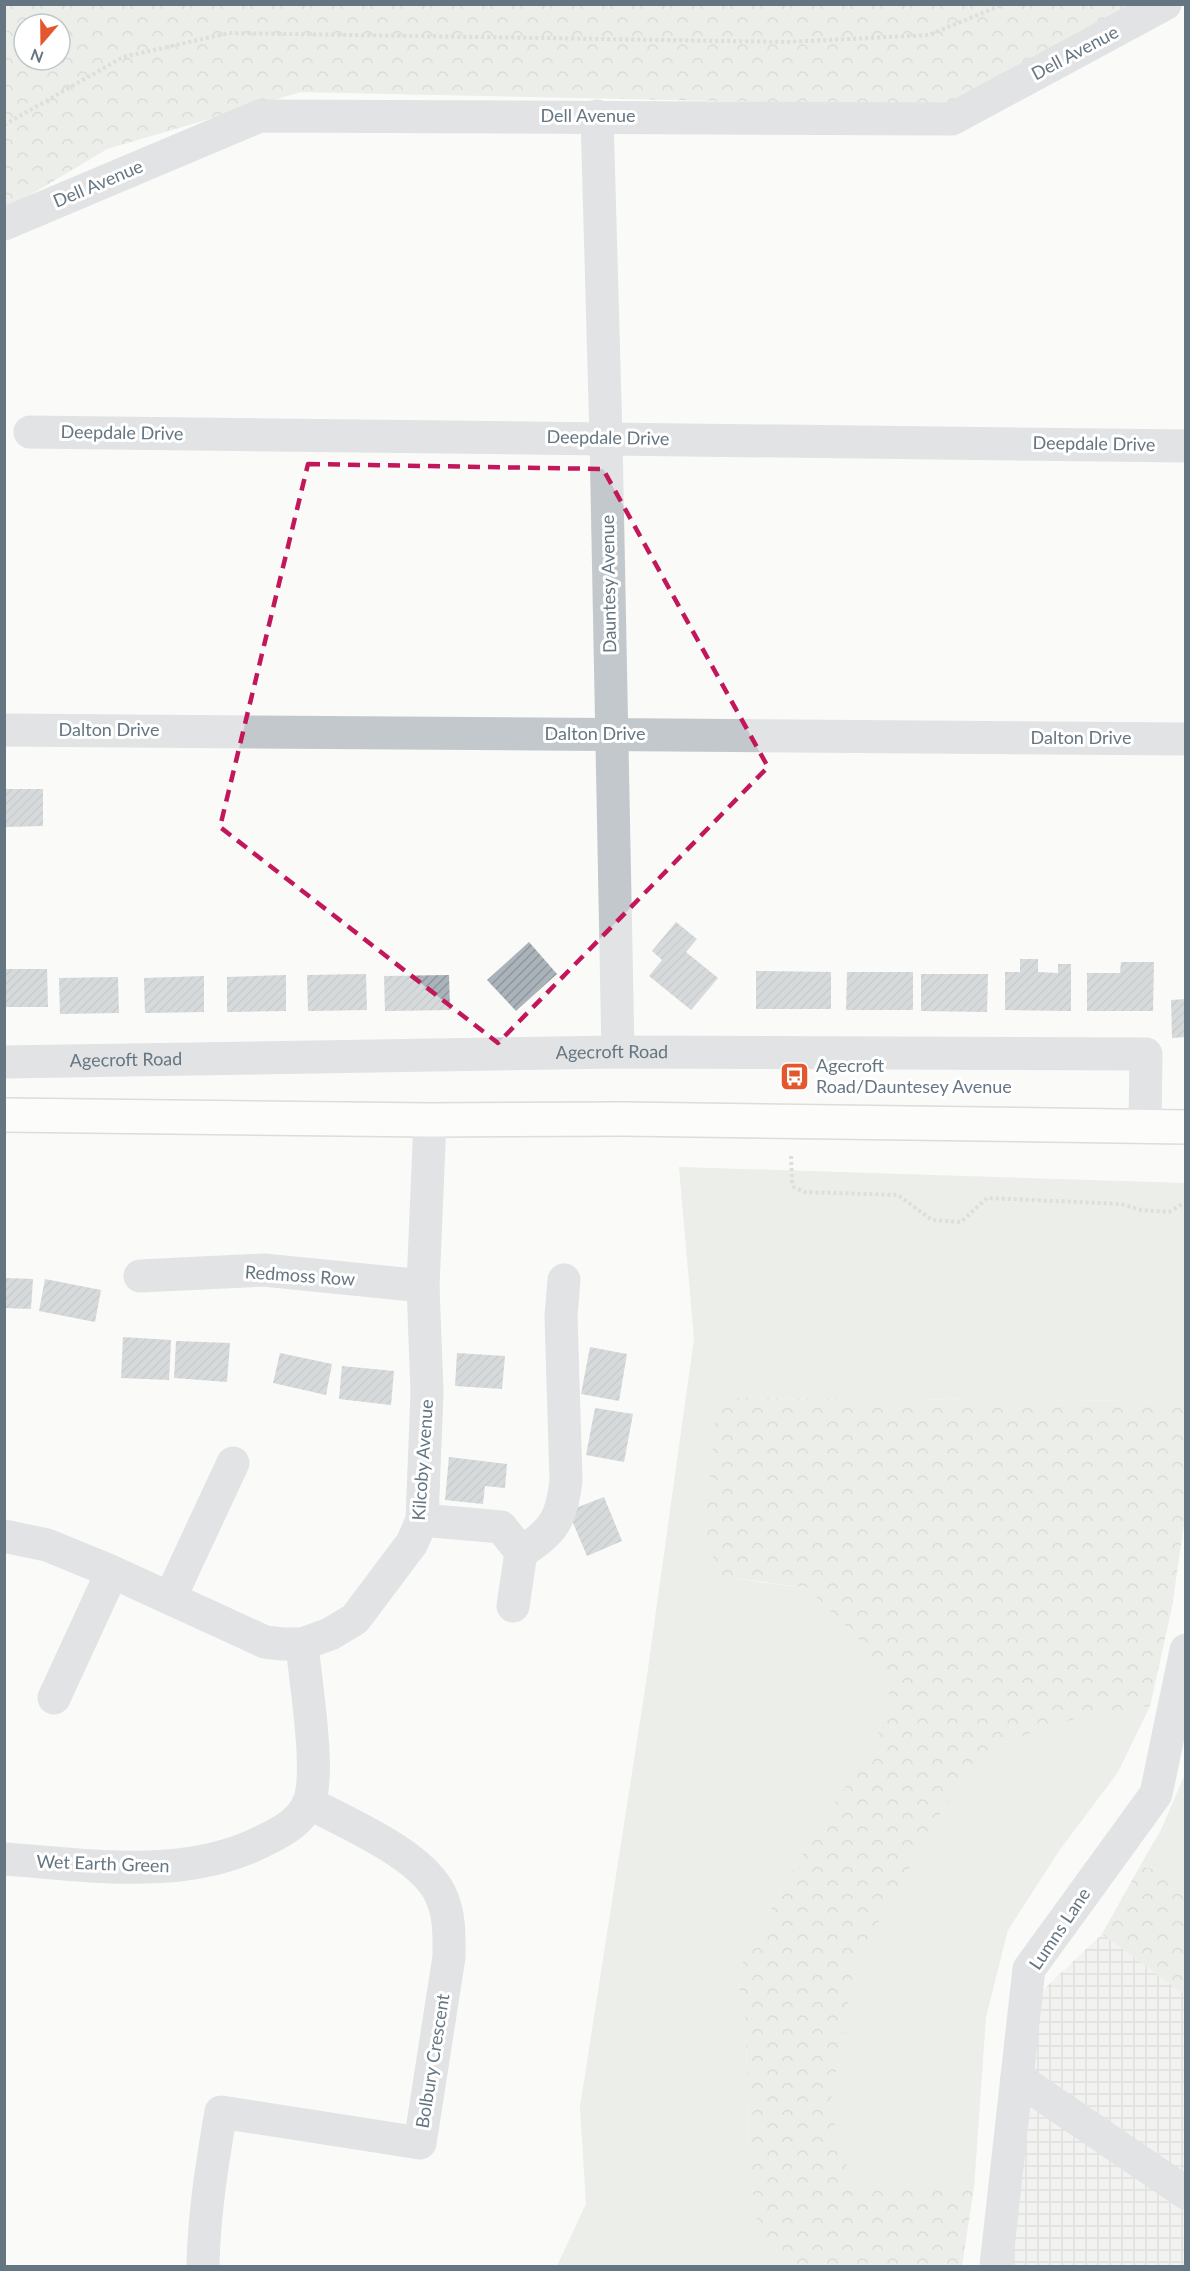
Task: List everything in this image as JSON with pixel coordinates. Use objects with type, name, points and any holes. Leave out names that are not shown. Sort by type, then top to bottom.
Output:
[{"type":"main road","points":[[4,1115],[430,1120],[790,1120],[1185,1127]]},
{"type":"street","name":"Dell Avenue","points":[[4,224],[260,116],[952,118],[1165,4]]},
{"type":"street","name":"Dauntesy Avenue","points":[[597,116],[618,1052]]},
{"type":"street","name":"Deepdale Drive","points":[[30,432],[1185,446]]},
{"type":"street","name":"Dalton Drive","points":[[4,730],[1185,739]]},
{"type":"street","name":"Agecroft Road","points":[[4,1062],[618,1052],[1146,1054],[1145,1126]]},
{"type":"street","name":"Kilcoby Avenue","points":[[4,1536],[47,1545],[265,1642],[302,1644],[330,1634],[355,1619],[412,1543],[422,1520],[427,1392],[423,1286],[430,1120]]},
{"type":"street","name":"Redmoss Row","points":[[140,1276],[264,1270],[423,1286]]},
{"type":"street","points":[[521,1552],[540,1541],[553,1528],[563,1504],[566,1480],[561,1316],[564,1280]]},
{"type":"street","points":[[170,1598],[233,1463]]},
{"type":"street","points":[[422,1520],[501,1527],[521,1552],[513,1606]]},
{"type":"street","points":[[54,1698],[112,1572]]},
{"type":"street","points":[[302,1644],[314,1767],[309,1803]]},
{"type":"street","name":"Lumns Lane","points":[[996,2266],[1029,1969],[1156,1794],[1185,1650]]},
{"type":"street","name":"Wet Earth Green","points":[[4,1860],[122,1867],[173,1867],[203,1863],[250,1848],[277,1834],[299,1818],[309,1803]]},
{"type":"street","name":"Bolbury Crescent","points":[[203,2266],[209,2180],[221,2112],[420,2143],[449,1957],[449,1932],[442,1897],[433,1881],[416,1863],[309,1803]]},
{"type":"street","points":[[1017,2078],[1185,2193]]},
{"type":"path","points":[[4,125],[123,57],[230,33],[787,42],[928,35],[1004,4]]},
{"type":"path","points":[[790,1120],[794,1187],[804,1192],[898,1195],[932,1220],[961,1222],[987,1198],[1121,1204],[1141,1210],[1168,1212],[1185,1202]]},
{"type":"highlighted area","points":[[308,464],[603,469],[768,767],[498,1043],[220,827]]},
{"type":"shaded area","points":[[1102,1934],[1185,1995],[1185,2266],[1004,2266],[1042,1991]]},
{"type":"green space","points":[[4,5],[1133,5],[955,106],[301,92],[107,149],[5,210]]},
{"type":"green space","points":[[679,1167],[1185,1183],[1185,1401],[718,1398],[722,1576],[807,1588],[863,1643],[890,1690],[878,1735],[787,1879],[736,1975],[746,2019],[748,2160],[758,2227],[780,2266],[557,2266],[586,2204],[580,2107],[646,1683],[694,1339]]},
{"type":"green space","points":[[718,1398],[1185,1401],[1185,1517],[1172,1607],[1150,1706],[1087,1715],[998,1744],[945,1806],[855,1964],[830,2107],[852,2182],[974,2187],[962,2266],[780,2266],[758,2227],[748,2160],[746,2019],[736,1975],[787,1879],[878,1735],[890,1690],[863,1643],[807,1588],[722,1576],[704,1537]]},
{"type":"green space","points":[[1150,1706],[1118,1772],[1061,1848],[1008,1930],[986,2017],[974,2187],[852,2183],[830,2107],[855,1964],[945,1806],[998,1744],[1087,1715]]},
{"type":"green space","points":[[1185,1774],[1185,1876],[1140,1866],[1161,1830]]},
{"type":"green space","points":[[1140,1866],[1185,1876],[1185,1995],[1102,1934]]},
{"type":"building","points":[[4,789],[43,789],[43,826],[4,827]]},
{"type":"building","points":[[676,922],[697,939],[686,952],[718,978],[691,1010],[649,976],[662,960],[652,951]]},
{"type":"building","points":[[529,942],[557,974],[516,1011],[487,980]]},
{"type":"building","points":[[1020,959],[1038,959],[1038,972],[1058,973],[1058,964],[1071,964],[1071,1011],[1005,1010],[1005,972],[1020,972]]},
{"type":"building","points":[[1121,962],[1154,962],[1153,1011],[1087,1011],[1087,973],[1120,973]]},
{"type":"building","points":[[4,969],[47,969],[48,1007],[4,1007]]},
{"type":"building","points":[[756,971],[831,972],[831,1009],[756,1009]]},
{"type":"building","points":[[847,972],[913,972],[913,1010],[846,1010]]},
{"type":"building","points":[[366,974],[367,1010],[308,1011],[307,975]]},
{"type":"building","points":[[921,974],[988,974],[987,1012],[921,1011]]},
{"type":"building","points":[[286,975],[286,1011],[227,1012],[227,977]]},
{"type":"building","points":[[449,975],[450,1010],[385,1011],[384,976]]},
{"type":"building","points":[[204,976],[204,1012],[145,1013],[144,978]]},
{"type":"building","points":[[118,977],[119,1013],[60,1014],[59,978]]},
{"type":"building","points":[[1186,999],[1186,1037],[1172,1038],[1171,1000]]},
{"type":"building","points":[[4,1278],[33,1279],[31,1309],[4,1308]]},
{"type":"building","points":[[45,1279],[101,1290],[95,1322],[39,1311]]},
{"type":"building","points":[[123,1337],[171,1340],[169,1380],[121,1378]]},
{"type":"building","points":[[176,1341],[230,1343],[227,1382],[174,1378]]},
{"type":"building","points":[[590,1347],[627,1354],[619,1401],[581,1394]]},
{"type":"building","points":[[280,1353],[332,1364],[326,1395],[273,1383]]},
{"type":"building","points":[[457,1353],[505,1356],[502,1389],[455,1386]]},
{"type":"building","points":[[342,1366],[394,1371],[391,1405],[339,1399]]},
{"type":"building","points":[[595,1408],[633,1414],[624,1462],[586,1455]]},
{"type":"building","points":[[449,1457],[507,1464],[505,1488],[485,1486],[483,1504],[445,1500]]},
{"type":"building","points":[[604,1497],[622,1541],[587,1556],[568,1511]]},
{"type":"place","name":"Agecroft Road/Dauntesey Avenue","points":[[795,1076]]}]
